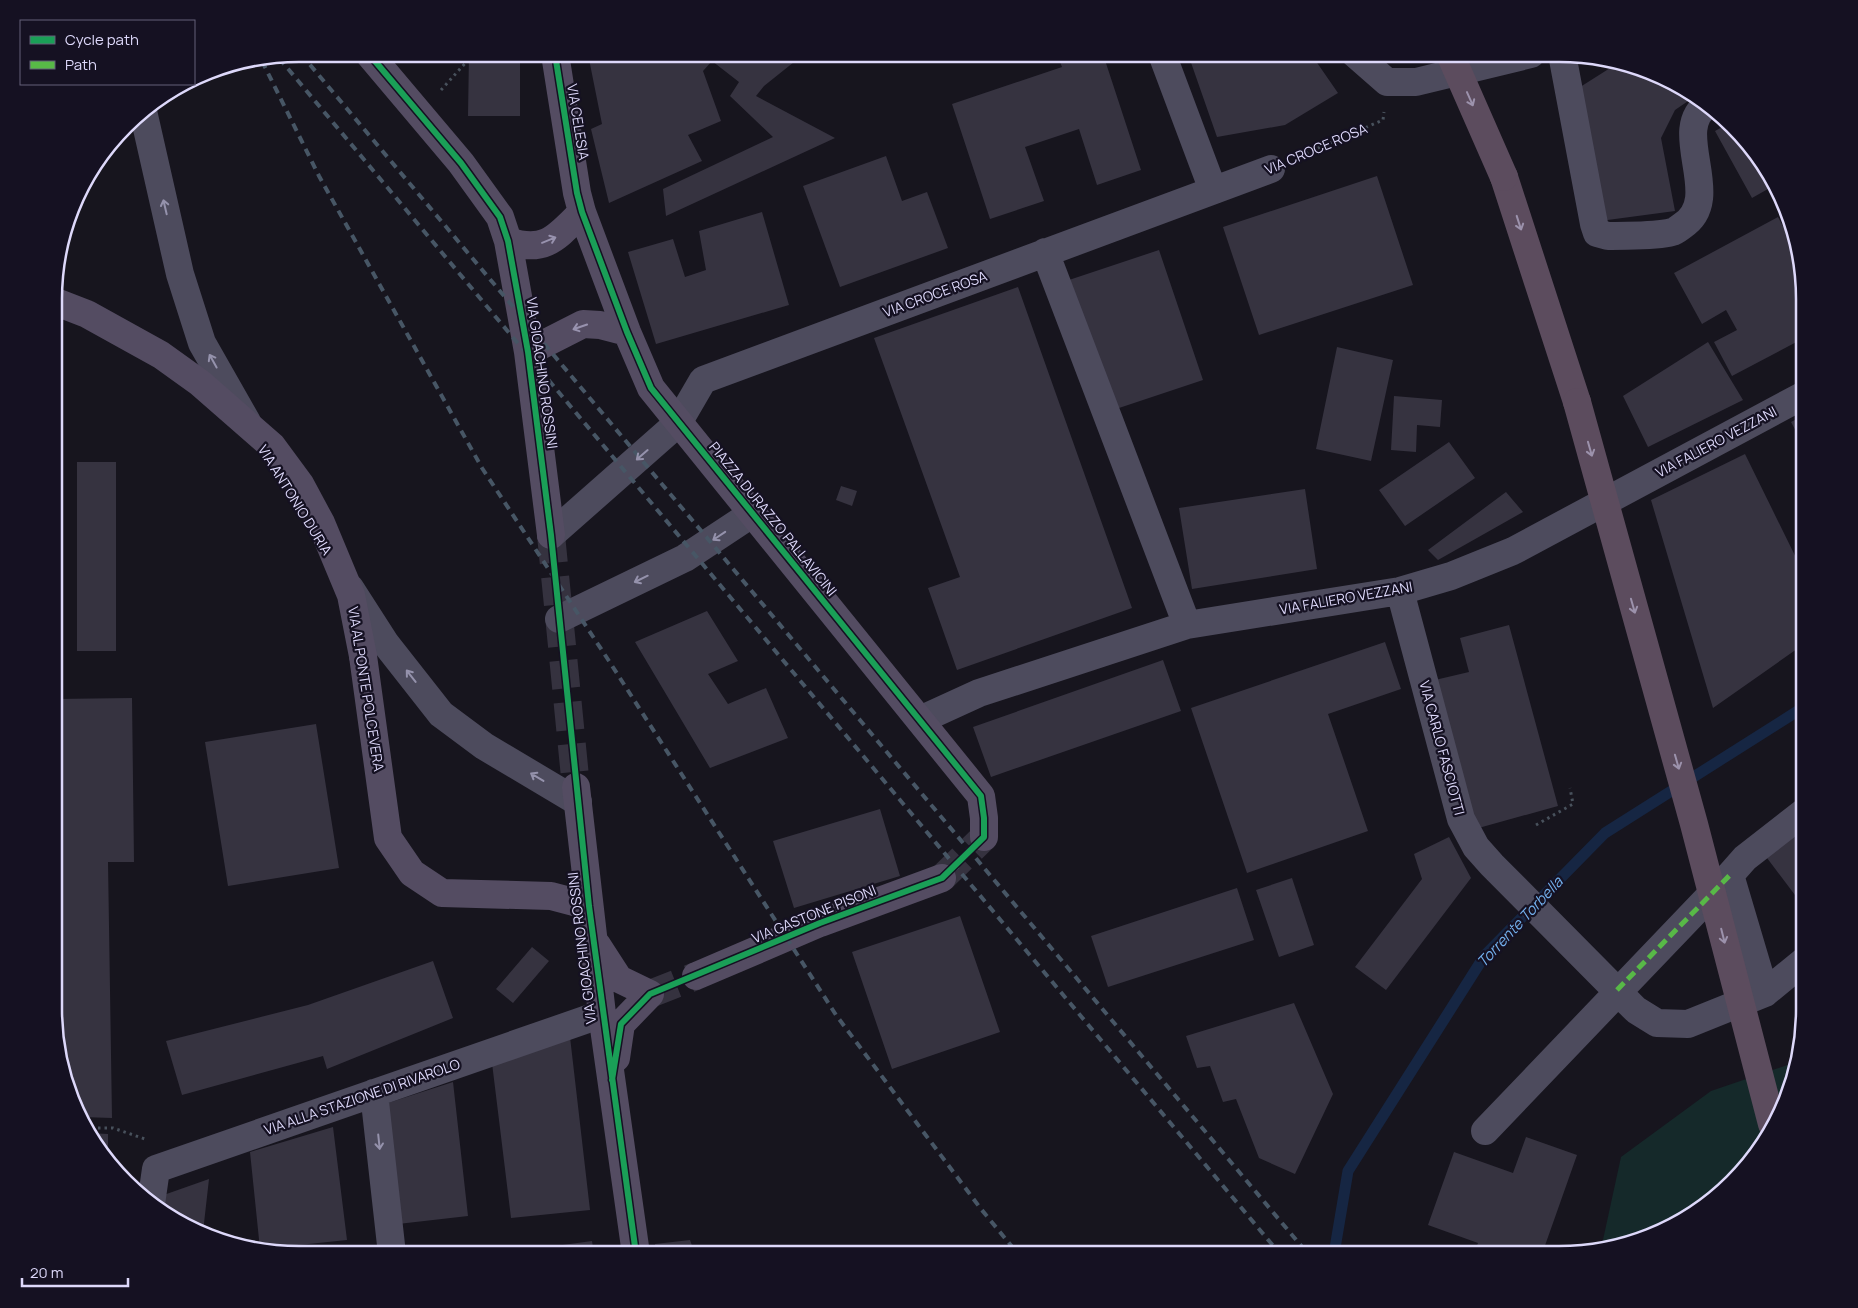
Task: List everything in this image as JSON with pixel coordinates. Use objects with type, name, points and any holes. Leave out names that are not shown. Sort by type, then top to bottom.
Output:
[{"type":"highway","points":[[1454,62],[1504,177],[1577,402],[1694,824],[1770,1116]]},
{"type":"main road","points":[[375,62],[461,163],[504,229],[525,247],[554,240],[579,203]]},
{"type":"main road","name":"VIA CELESIA","points":[[556,62],[579,203]]},
{"type":"main road","name":"PIAZZA DURAZZO PALLAVICINI","points":[[579,203],[627,332],[651,388],[981,796],[984,837]]},
{"type":"main road","name":"VIA GIOACHINO ROSSINI","points":[[504,229],[528,352],[551,535]]},
{"type":"main road","name":"VIA AL PONTE POLCEVERA","points":[[62,304],[86,314],[161,355],[200,383],[272,446],[300,484],[321,523],[351,595],[363,656],[388,838],[412,873],[442,893],[551,896],[588,906]]},
{"type":"main road","points":[[528,352],[583,324],[600,325],[627,332]]},
{"type":"main road","name":"VIA GIOACHINO ROSSINI","points":[[577,795],[588,906],[635,1246]]},
{"type":"main road","name":"VIA GASTONE PISONI","points":[[696,976],[820,923],[942,878]]},
{"type":"main road","points":[[593,939],[619,979],[650,994],[621,1024],[612,1080]]},
{"type":"street","points":[[1165,62],[1213,190]]},
{"type":"street","points":[[1364,62],[1387,82],[1416,82],[1498,62]]},
{"type":"street","points":[[1564,62],[1597,233],[1608,236],[1673,232],[1688,223],[1697,212],[1700,198],[1693,138],[1694,122],[1702,110]]},
{"type":"street","name":"VIA ANTONIO DURIA","points":[[145,119],[180,274],[202,343],[296,504],[386,644],[441,714],[484,746],[577,795]]},
{"type":"street","name":"VIA CROCE ROSA","points":[[678,423],[703,380],[1271,169]]},
{"type":"street","points":[[1045,252],[1187,625]]},
{"type":"street","name":"VIA FALIERO VEZZANI","points":[[920,720],[979,693],[1187,625],[1400,592],[1451,576],[1513,551],[1796,399]]},
{"type":"street","points":[[551,535],[678,423]]},
{"type":"street","points":[[559,619],[685,558],[753,513]]},
{"type":"street","name":"VIA CARLO FASCIOTTI","points":[[1400,592],[1461,820],[1476,847],[1492,865],[1597,970],[1611,997],[1658,1022],[1688,1024],[1764,993],[1796,967]]},
{"type":"street","points":[[1485,1131],[1745,858],[1796,818]]},
{"type":"street","points":[[1730,874],[1764,993]]},
{"type":"street","name":"VIA ALLA STAZIONE DI RIVAROLO","points":[[152,1195],[156,1169],[602,1014]]},
{"type":"street","points":[[374,1093],[391,1246]]},
{"type":"path","points":[[420,115],[466,62]]},
{"type":"path","points":[[1536,825],[1573,804],[1570,788]]},
{"type":"path","points":[[95,1128],[113,1128]]},
{"type":"green space","points":[[1788,1065],[1783,1085],[1764,1127],[1747,1153],[1715,1187],[1690,1206],[1664,1221],[1635,1233],[1603,1241],[1621,1157],[1711,1091]]},
{"type":"building","points":[[469,62],[520,62],[520,116],[468,116]]},
{"type":"building","points":[[590,62],[711,62],[703,71],[721,121],[688,135],[702,161],[609,203],[591,129],[602,124]]},
{"type":"building","points":[[713,62],[794,62],[764,86],[756,96],[835,138],[666,216],[663,189],[773,137],[730,96],[739,82]]},
{"type":"building","points":[[1060,62],[1106,62],[1141,170],[1097,185],[1079,129],[1025,147],[1044,201],[990,219],[952,104],[1062,67]]},
{"type":"building","points":[[1191,62],[1317,62],[1338,93],[1285,125],[1217,137]]},
{"type":"building","points":[[1610,68],[1635,75],[1664,87],[1688,101],[1675,110],[1661,138],[1675,211],[1600,221],[1577,89]]},
{"type":"building","points":[[1721,127],[1737,143],[1756,168],[1768,189],[1752,198],[1715,131]]},
{"type":"building","points":[[886,156],[902,201],[927,192],[948,248],[840,287],[803,186]]},
{"type":"building","points":[[1377,176],[1413,285],[1259,335],[1223,227]]},
{"type":"building","points":[[762,212],[789,305],[656,344],[628,252],[673,239],[685,277],[706,270],[699,231]]},
{"type":"building","points":[[1778,217],[1785,230],[1791,253],[1796,299],[1796,342],[1732,376],[1714,342],[1737,330],[1726,310],[1702,324],[1674,273]]},
{"type":"building","points":[[1159,250],[1203,380],[1113,410],[1069,280]]},
{"type":"building","points":[[1018,287],[1132,608],[957,670],[928,588],[960,577],[874,338]]},
{"type":"building","points":[[1708,342],[1743,400],[1648,447],[1623,396]]},
{"type":"building","points":[[1337,347],[1393,360],[1371,461],[1316,449]]},
{"type":"building","points":[[1394,396],[1442,400],[1440,427],[1417,425],[1416,452],[1391,450]]},
{"type":"building","points":[[1796,419],[1796,431],[1791,422]]},
{"type":"building","points":[[1449,442],[1475,478],[1405,526],[1379,490]]},
{"type":"building","points":[[1745,454],[1796,558],[1796,650],[1713,708],[1651,500]]},
{"type":"building","points":[[77,462],[116,462],[116,651],[77,651]]},
{"type":"building","points":[[841,486],[857,491],[852,506],[836,500]]},
{"type":"building","points":[[1305,489],[1317,569],[1192,589],[1179,508]]},
{"type":"building","points":[[1506,492],[1523,512],[1438,560],[1428,550]]},
{"type":"building","points":[[707,611],[738,661],[708,674],[728,704],[766,688],[788,738],[710,768],[635,642]]},
{"type":"building","points":[[1509,625],[1558,806],[1475,829],[1435,680],[1469,672],[1460,638]]},
{"type":"building","points":[[1385,642],[1401,689],[1328,714],[1368,831],[1247,873],[1191,708]]},
{"type":"building","points":[[1163,660],[1181,711],[991,777],[973,727]]},
{"type":"building","points":[[132,698],[134,862],[108,862],[112,1118],[89,1117],[87,1114],[75,1085],[67,1055],[63,1024],[62,699]]},
{"type":"building","points":[[316,724],[339,868],[228,886],[205,742]]},
{"type":"building","points":[[880,809],[900,876],[794,908],[773,841]]},
{"type":"building","points":[[1796,830],[1796,896],[1764,854]]},
{"type":"building","points":[[1449,837],[1471,878],[1386,990],[1355,967],[1422,879],[1414,854]]},
{"type":"building","points":[[1292,878],[1314,945],[1279,957],[1256,890]]},
{"type":"building","points":[[1237,888],[1254,940],[1108,987],[1091,936]]},
{"type":"building","points":[[960,916],[1000,1032],[892,1069],[852,952]]},
{"type":"building","points":[[532,947],[549,961],[513,1003],[496,989]]},
{"type":"building","points":[[433,961],[453,1018],[327,1069],[323,1056],[182,1095],[166,1041],[308,1005]]},
{"type":"building","points":[[1294,1003],[1333,1094],[1295,1174],[1259,1158],[1236,1099],[1223,1102],[1210,1066],[1197,1068],[1186,1036]]},
{"type":"building","points":[[570,1037],[590,1210],[511,1218],[492,1063]]},
{"type":"building","points":[[453,1082],[468,1216],[398,1224],[388,1103]]},
{"type":"building","points":[[333,1127],[347,1240],[293,1246],[259,1242],[250,1152]]},
{"type":"building","points":[[98,1134],[108,1134],[108,1149]]},
{"type":"building","points":[[1526,1137],[1577,1155],[1545,1246],[1477,1246],[1478,1243],[1428,1225],[1454,1152],[1513,1173]]},
{"type":"building","points":[[209,1179],[204,1225],[181,1214],[158,1199],[158,1197]]},
{"type":"building","points":[[690,1240],[692,1246],[655,1246],[655,1244]]},
{"type":"building","points":[[592,1241],[593,1246],[555,1246]]},
{"type":"waterway","name":"Torrente Torbella","points":[[1335,1246],[1348,1171],[1485,955],[1605,833],[1796,712]]},
{"type":"tunnel","points":[[551,535],[576,787]]},
{"type":"tunnel","points":[[942,878],[984,837]]},
{"type":"tunnel","points":[[650,994],[696,976]]},
{"type":"railway","points":[[308,62],[1301,1246]]},
{"type":"railway","points":[[283,63],[1273,1246]]},
{"type":"railway","points":[[264,66],[319,176],[482,468],[609,661],[836,1015],[981,1209],[1011,1246]]},
{"type":"marked path","points":[[1617,990],[1730,875]]},
{"type":"cycle path","points":[[376,62],[461,163],[500,217],[508,241],[528,352],[551,535],[589,906],[635,1246]]},
{"type":"cycle path","points":[[556,62],[577,193],[582,212],[627,332],[651,388],[981,796],[984,818],[984,837],[942,878],[820,923],[650,994],[621,1024],[612,1080]]}]
